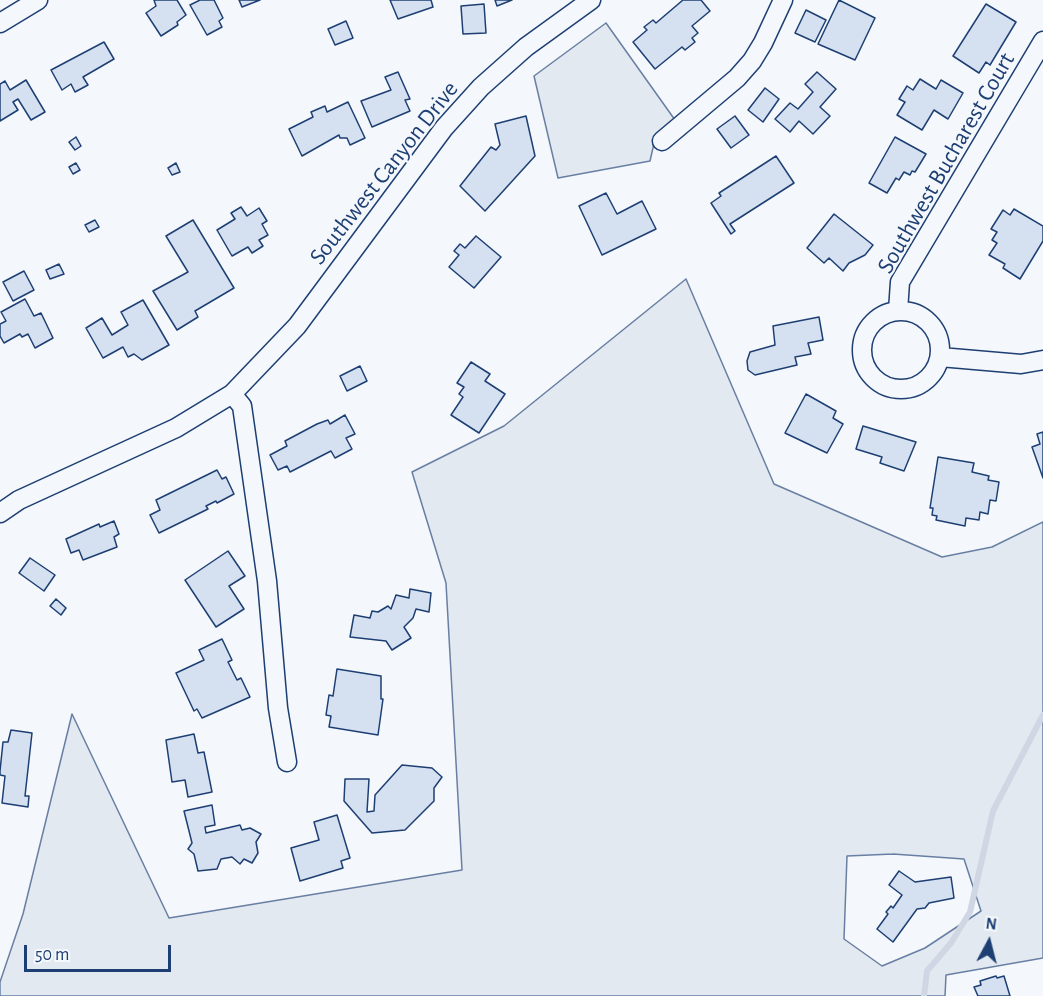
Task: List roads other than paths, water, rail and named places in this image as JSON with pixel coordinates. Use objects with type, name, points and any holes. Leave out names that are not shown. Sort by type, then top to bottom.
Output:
[{"type":"street","points":[[0,23],[38,0]]},
{"type":"street","name":"Southwest Canyon Drive","points":[[0,513],[19,500],[176,428],[232,394],[297,326],[444,128],[481,87],[526,47],[591,0]]},
{"type":"street","points":[[662,141],[737,78],[752,61],[768,34],[783,0]]},
{"type":"street","name":"Southwest Bucharest Court","points":[[898,311],[900,282],[1043,42]]},
{"type":"street","name":"Southwest Bucharest Court","points":[[898,311],[914,313],[930,323],[936,333],[940,357],[931,376],[912,388],[896,389],[883,385],[871,376],[864,364],[862,349],[865,334],[874,322],[884,315],[898,311]]},
{"type":"street","points":[[940,357],[1021,364],[1043,360]]},
{"type":"street","points":[[232,394],[242,406],[267,581],[278,708],[287,762]]},
{"type":"waterway","points":[[924,996],[927,971],[951,943],[970,912],[993,811],[1043,715]]}]
